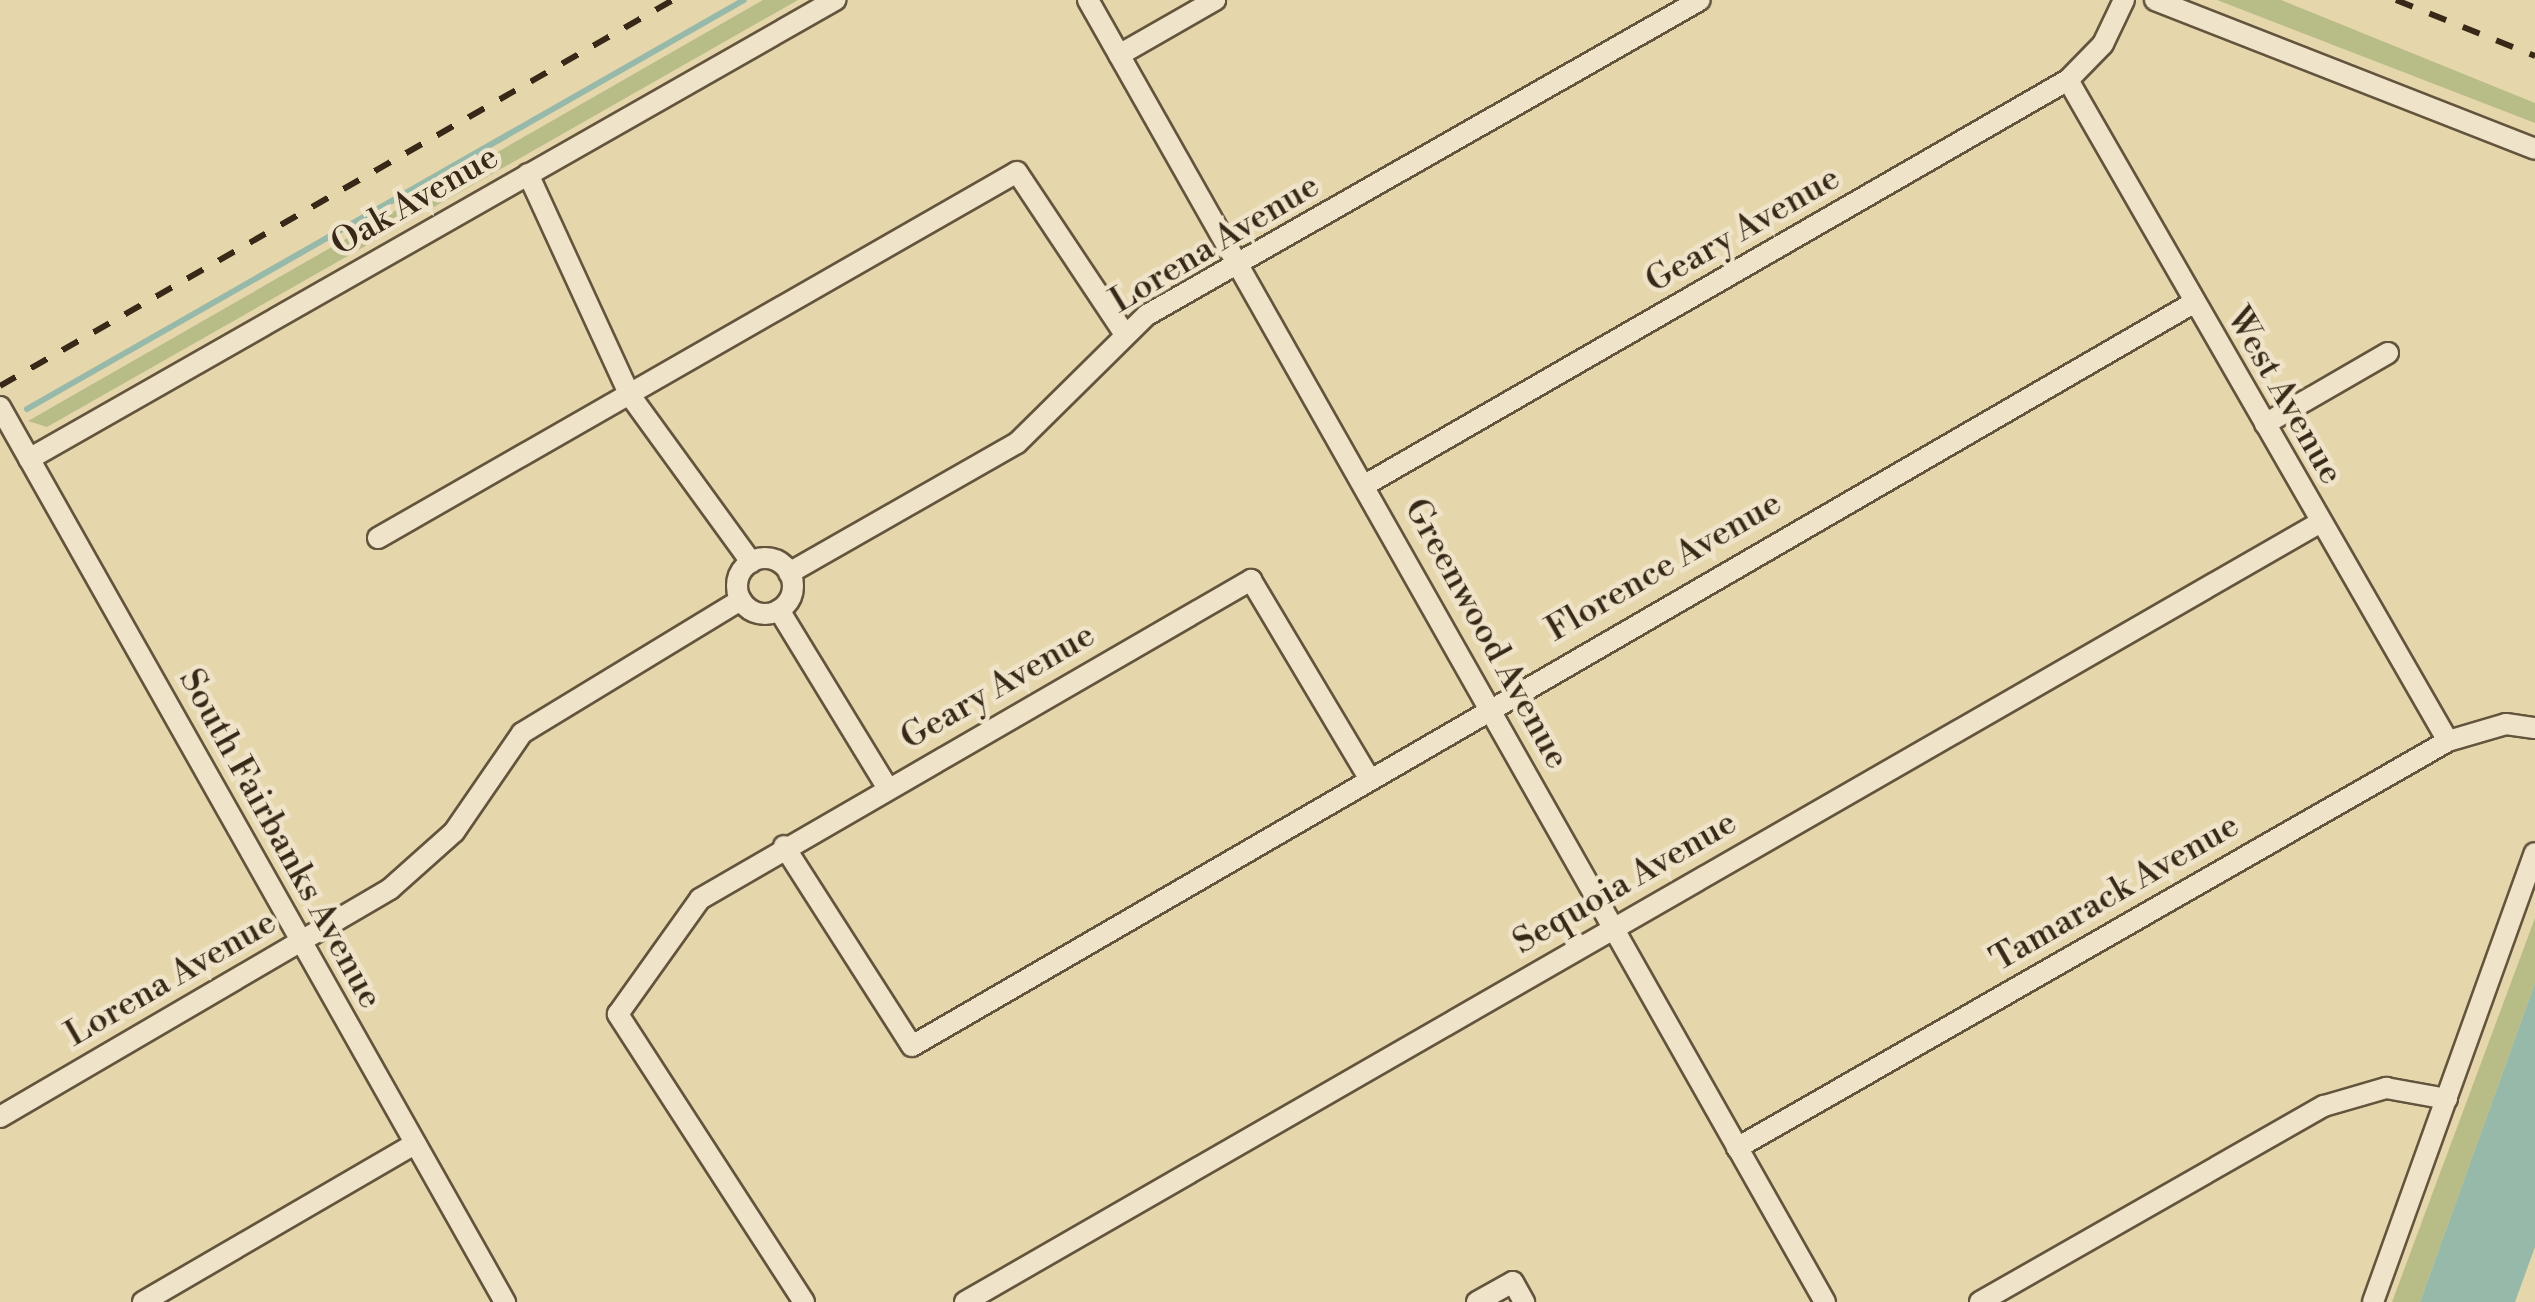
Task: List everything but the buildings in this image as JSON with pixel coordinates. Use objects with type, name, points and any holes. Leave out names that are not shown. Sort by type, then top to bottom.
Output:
[{"type":"street","name":"Oak Avenue","points":[[29,459],[835,0]]},
{"type":"street","name":"Greenwood Avenue","points":[[1088,0],[1824,1302]]},
{"type":"street","points":[[1120,55],[1215,0]]},
{"type":"street","name":"Lorena Avenue","points":[[789,573],[1031,433],[1124,334],[1240,263],[1700,0]]},
{"type":"street","name":"Geary Avenue","points":[[1365,485],[2068,80],[2103,44],[2124,0]]},
{"type":"street","points":[[2155,0],[2535,149]]},
{"type":"street","name":"West Avenue","points":[[2068,80],[2448,740]]},
{"type":"street","points":[[378,538],[1018,172],[1124,334]]},
{"type":"street","points":[[528,174],[630,394],[751,562]]},
{"type":"street","name":"Florence Avenue","points":[[784,846],[912,1046],[1370,780],[1489,704],[2193,302]]},
{"type":"street","points":[[2265,424],[2388,353]]},
{"type":"street","name":"South Fairbanks Avenue","points":[[0,407],[505,1302]]},
{"type":"street","name":"Sequoia Avenue","points":[[965,1302],[2320,523]]},
{"type":"street","points":[[775,560],[789,573],[790,597],[779,610],[754,612],[741,600],[739,576],[751,562],[775,560]]},
{"type":"street","name":"Geary Avenue","points":[[804,1302],[618,1014],[678,922],[784,846],[1251,580],[1370,780]]},
{"type":"street","name":"Lorena Avenue","points":[[0,1117],[300,941],[432,856],[506,749],[550,711],[741,600]]},
{"type":"street","points":[[779,610],[887,787]]},
{"type":"street","name":"Tamarack Avenue","points":[[1737,1148],[2448,740],[2506,724],[2535,728]]},
{"type":"street","points":[[2373,1302],[2535,853]]},
{"type":"street","points":[[1980,1302],[2324,1106],[2386,1088],[2447,1099]]},
{"type":"street","points":[[143,1302],[166,1296],[414,1144]]},
{"type":"street","points":[[1477,1302],[1512,1282],[1524,1302]]},
{"type":"green space","points":[[763,0],[798,0],[47,427],[28,421]]},
{"type":"green space","points":[[2217,0],[2281,0],[2535,103],[2535,123]]},
{"type":"green space","points":[[2535,918],[2535,983],[2420,1302],[2392,1302]]},
{"type":"shaded area","points":[[2535,983],[2535,1247],[2515,1302],[2420,1302]]},
{"type":"waterway","points":[[27,409],[744,0]]},
{"type":"railway","points":[[0,386],[673,0]]},
{"type":"railway","points":[[2396,0],[2535,56]]}]
